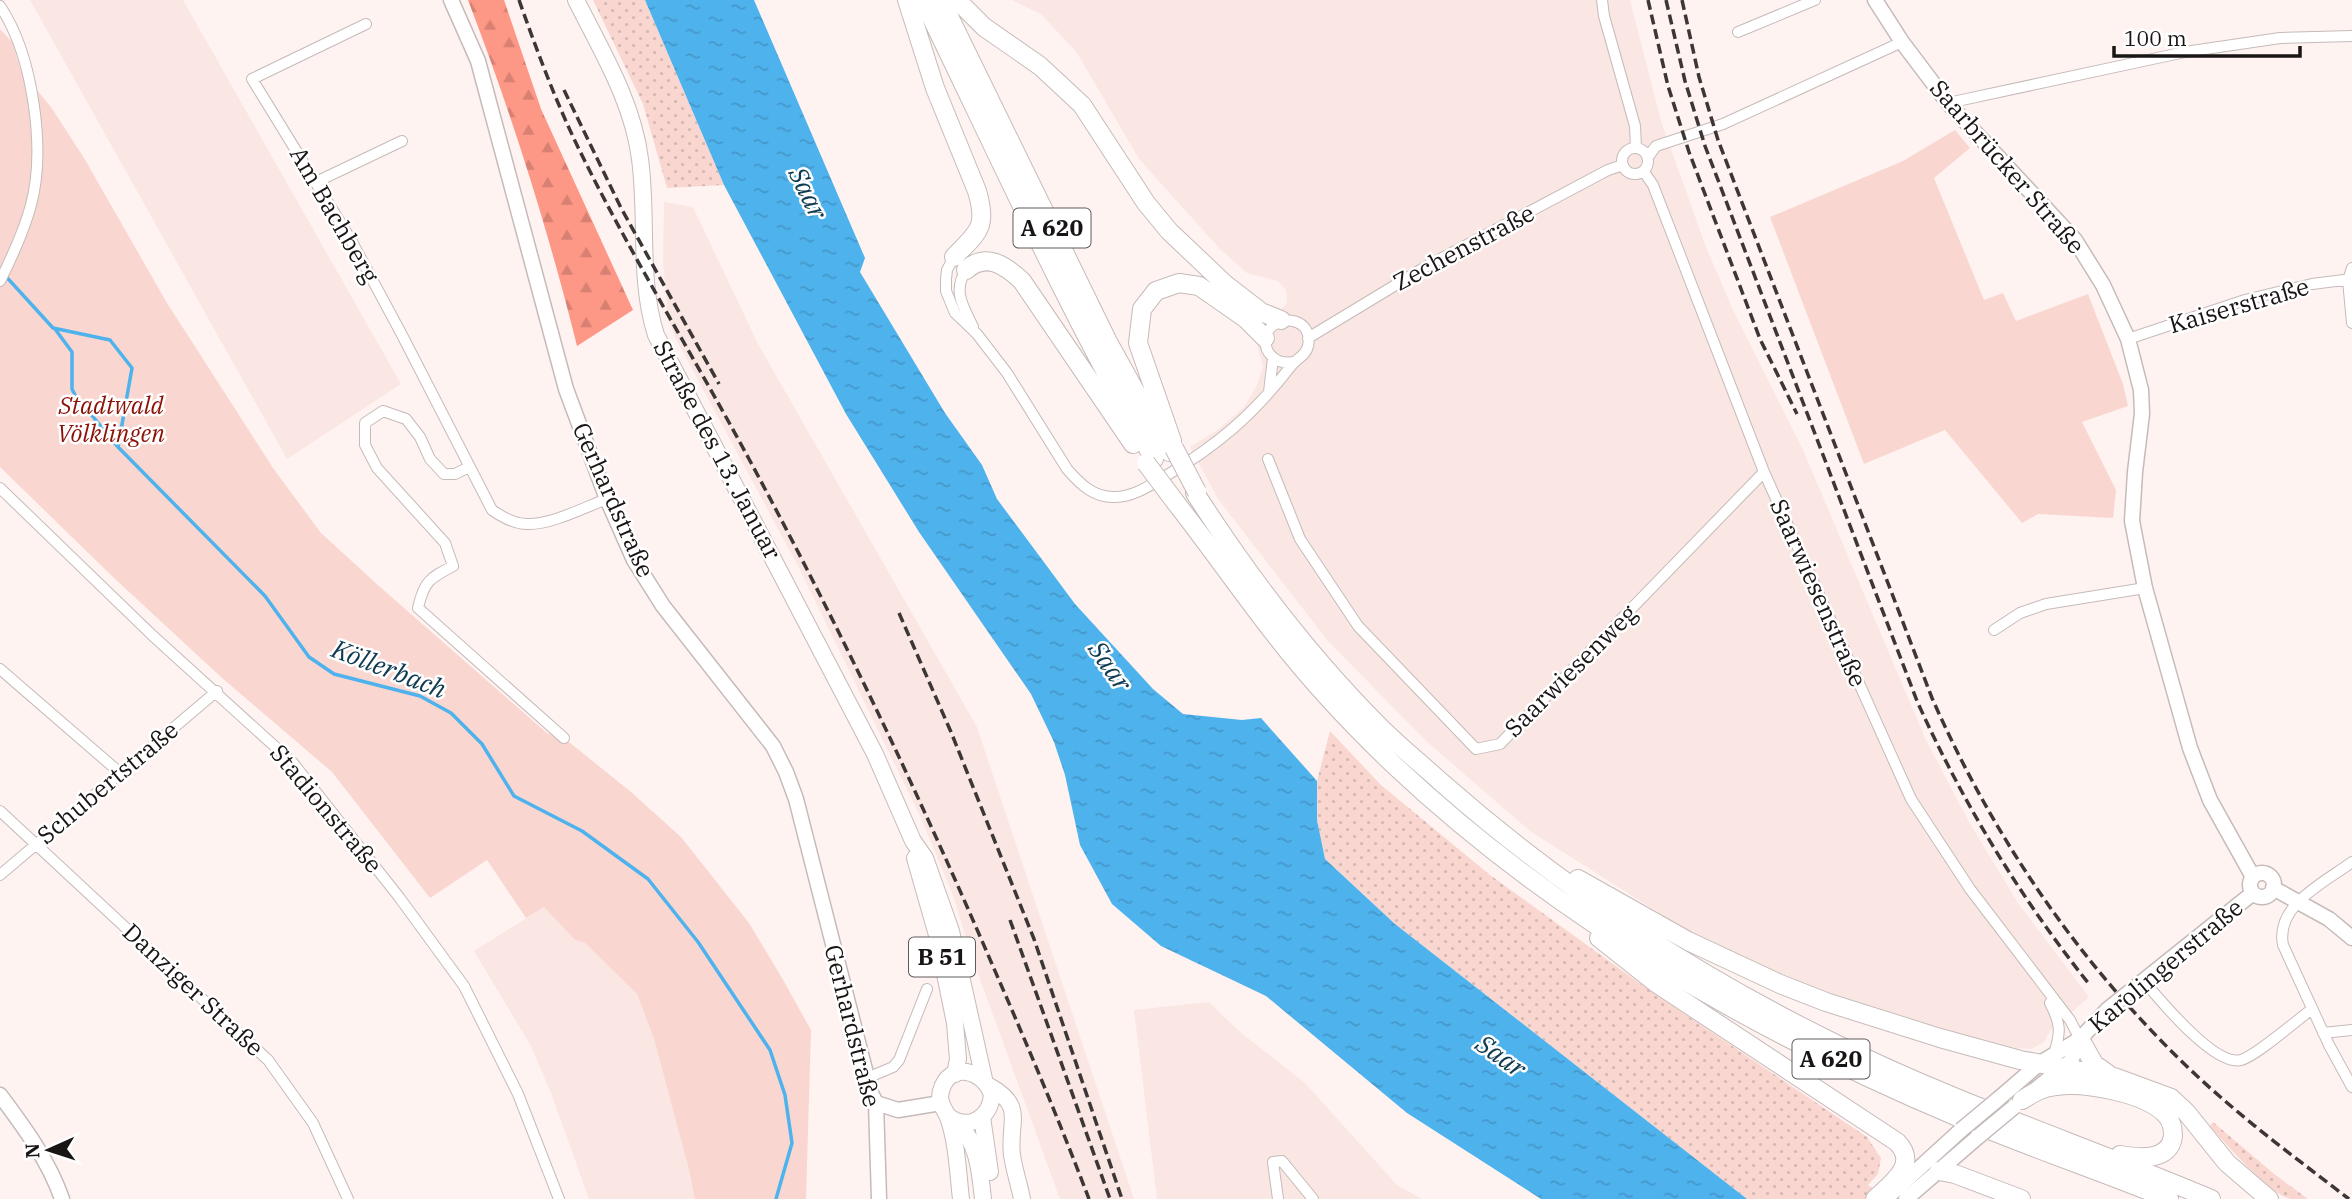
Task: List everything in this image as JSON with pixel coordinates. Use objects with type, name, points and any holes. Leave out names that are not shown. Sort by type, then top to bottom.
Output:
[{"type":"highway","points":[[907,0],[935,88],[981,207],[982,224],[960,264]]},
{"type":"highway","name":"A 620","points":[[923,0],[1053,268],[1123,405],[1161,455],[1187,497],[1201,535],[1275,635],[1396,767],[1519,870],[1613,936],[1780,1034],[1960,1118],[2169,1199]]},
{"type":"highway","name":"A 620","points":[[941,0],[1161,455]]},
{"type":"highway","points":[[957,0],[984,27],[1040,66],[1082,105],[1146,203],[1169,231],[1226,285],[1261,312],[1281,320]]},
{"type":"highway","points":[[960,264],[992,261],[1022,281],[1161,455],[1187,497]]},
{"type":"highway","points":[[1161,455],[1138,344],[1142,309],[1156,292],[1179,283],[1199,286],[1245,318],[1265,338]]},
{"type":"highway","name":"A 620","points":[[1187,497],[1207,512],[1288,624],[1333,677],[1381,727],[1496,831],[1625,924],[1718,981],[1835,1044],[1970,1104],[2211,1199]]},
{"type":"highway","points":[[1496,831],[1688,941],[1780,984],[1882,1020],[2114,1077],[2171,1098],[2186,1112],[2227,1163],[2269,1199]]},
{"type":"highway","points":[[1519,870],[1557,905],[1656,984],[1898,1142],[1904,1149],[1905,1166],[1888,1196]]},
{"type":"highway","points":[[2080,1039],[2094,1064],[2114,1077]]},
{"type":"highway","points":[[2018,1103],[2041,1089],[2056,1086],[2094,1087],[2150,1103],[2162,1111],[2171,1122],[2172,1141],[2159,1156],[2128,1157],[2095,1152]]},
{"type":"highway","points":[[1939,1171],[1955,1174],[2021,1199]]},
{"type":"main road","name":"Straße des 13. Januar","points":[[576,0],[615,78],[635,135],[640,159],[648,299],[656,335],[874,754],[913,841],[925,858],[951,930],[986,1082]]},
{"type":"main road","name":"Straße des 13. Januar","points":[[913,841],[916,862],[937,935],[955,1023],[958,1059],[955,1074]]},
{"type":"main road","points":[[961,1199],[944,1084],[955,1074],[968,1072],[1007,1098],[1013,1109],[1012,1154],[1022,1199]]},
{"type":"main road","points":[[948,1113],[968,1123],[982,1117],[991,1102],[986,1082]]},
{"type":"main road","points":[[948,1113],[967,1132],[973,1143],[983,1199]]},
{"type":"main road","points":[[982,1117],[993,1199]]},
{"type":"street","name":"Gerhardstraße","points":[[450,0],[478,61],[566,389],[607,499],[634,559],[663,606],[773,746],[796,799],[867,1078],[876,1103],[879,1199]]},
{"type":"street","points":[[1602,0],[1604,16],[1635,126],[1636,148]]},
{"type":"street","points":[[1738,32],[1815,0]]},
{"type":"street","name":"Saarbrücker Straße","points":[[1875,0],[1902,42],[1948,103],[2075,240],[2103,285],[2128,339],[2141,390],[2142,424],[2132,521],[2145,588],[2190,748],[2210,800],[2253,877]]},
{"type":"street","points":[[0,6],[21,45],[29,77],[36,136],[36,171],[31,204],[0,281]]},
{"type":"street","name":"Am Bachberg","points":[[366,24],[252,79],[316,182],[402,334],[492,510],[505,519],[527,524],[546,521],[607,499]]},
{"type":"street","points":[[1948,103],[2185,52],[2280,37],[2352,36]]},
{"type":"street","points":[[1648,157],[1656,146],[1723,124],[1902,42]]},
{"type":"street","points":[[316,182],[402,141]]},
{"type":"street","points":[[1636,148],[1644,151],[1648,157],[1644,172],[1632,174],[1623,165],[1625,153],[1636,148]]},
{"type":"street","name":"Zechenstraße","points":[[1308,338],[1427,266],[1608,170],[1623,165]]},
{"type":"street","name":"Saarwiesenstraße","points":[[1644,172],[1653,185],[1765,472],[1910,799],[1969,889],[2070,1020],[2080,1039]]},
{"type":"street","points":[[977,334],[959,297],[960,264],[947,270],[946,291],[955,313],[977,334],[1007,373],[1078,483],[1104,497],[1133,493],[1194,459],[1243,422],[1280,382],[1294,362],[1306,352],[1308,338],[1305,330],[1298,322],[1281,320],[1270,327],[1265,338],[1267,351],[1283,363],[1294,362]]},
{"type":"street","points":[[2352,268],[2352,323]]},
{"type":"street","name":"Kaiserstraße","points":[[2128,339],[2245,300],[2312,284],[2350,279]]},
{"type":"street","points":[[1269,392],[1273,358]]},
{"type":"street","points":[[469,467],[455,474],[444,474],[430,459],[420,437],[406,419],[383,411],[365,423],[365,445],[377,468],[445,543],[453,566],[429,579],[421,593],[418,608],[564,738]]},
{"type":"street","name":"Saarwiesenweg","points":[[1268,460],[1300,539],[1358,626],[1476,749],[1500,744],[1765,472]]},
{"type":"street","name":"Stadionstraße","points":[[0,488],[152,635],[217,691],[293,763],[399,897],[464,986],[519,1094],[559,1199]]},
{"type":"street","points":[[1994,630],[2020,613],[2046,604],[2145,588]]},
{"type":"street","points":[[0,669],[119,772]]},
{"type":"street","name":"Schubertstraße","points":[[0,875],[217,691]]},
{"type":"street","name":"Danziger Straße","points":[[0,811],[268,1060],[313,1123],[348,1199]]},
{"type":"street","points":[[2352,863],[2298,902],[2287,914],[2281,934],[2283,945],[2323,1033],[2352,1087]]},
{"type":"street","points":[[2260,873],[2268,874],[2273,880],[2273,888],[2267,896],[2259,897],[2250,887],[2253,877],[2260,873]]},
{"type":"street","points":[[2273,888],[2329,919],[2352,938]]},
{"type":"street","name":"Karolingerstraße","points":[[1888,1196],[1997,1100],[2053,1061],[2071,1061],[2080,1039],[2107,1010],[2253,893]]},
{"type":"street","points":[[2143,980],[2173,1015],[2205,1045],[2228,1059],[2240,1060],[2255,1052],[2312,1009]]},
{"type":"street","name":"Saarwiesenstraße","points":[[2042,987],[2060,1025],[2053,1061]]},
{"type":"street","points":[[867,1078],[893,1067],[899,1060],[927,989]]},
{"type":"street","points":[[2323,1033],[2352,1030]]},
{"type":"street","name":"Karolingerstraße","points":[[1888,1196],[1939,1171],[2018,1103],[2053,1061]]},
{"type":"street","points":[[0,1095],[38,1151],[57,1183],[62,1199]]},
{"type":"street","points":[[876,1103],[898,1110],[948,1113]]},
{"type":"street","points":[[1278,1199],[1273,1162],[1282,1161],[1313,1199]]},
{"type":"shaded area","points":[[30,0],[183,0],[401,384],[287,459]]},
{"type":"shaded area","points":[[1012,0],[1630,0],[1661,121],[1706,247],[1733,310],[1803,450],[1926,740],[1969,822],[2018,903],[2089,997],[2051,1030],[2044,1042],[2031,1049],[2015,1048],[1942,1028],[1813,987],[1750,961],[1684,929],[1530,831],[1426,741],[1328,641],[1218,499],[1190,447],[1216,431],[1244,407],[1257,385],[1263,366],[1255,337],[1287,303],[1286,290],[1278,281],[1247,273],[1220,249],[1139,159],[1077,53],[1041,14]]},
{"type":"shaded area","points":[[664,202],[693,207],[758,344],[977,727],[1134,1199],[1060,1199],[973,960],[953,895],[920,816],[799,568],[675,337],[668,319],[663,261]]},
{"type":"shaded area","points":[[544,907],[575,940],[585,943],[637,994],[654,1039],[695,1199],[589,1199],[531,1046],[474,951]]},
{"type":"shaded area","points":[[1209,1002],[1240,1032],[1305,1083],[1397,1185],[1422,1199],[1157,1199],[1134,1010]]},
{"type":"green space","points":[[468,0],[504,0],[541,109],[633,310],[577,346],[528,171]]},
{"type":"green space","points":[[593,0],[645,0],[724,185],[667,188],[643,104]]},
{"type":"green space","name":"Stadtwald Völklingen","points":[[0,29],[12,42],[21,71],[51,107],[84,158],[167,303],[273,468],[321,533],[547,733],[564,738],[681,837],[749,923],[811,1030],[806,1199],[695,1199],[654,1039],[637,994],[585,943],[575,940],[544,907],[526,918],[487,860],[430,898],[332,772],[222,678],[0,467]]},
{"type":"green space","points":[[1955,130],[1970,148],[1934,178],[1984,300],[2003,293],[2016,321],[2088,294],[2123,384],[2128,406],[2082,422],[2116,490],[2113,518],[2038,514],[2022,523],[1945,430],[1864,464],[1770,217],[1903,161]]},
{"type":"green space","points":[[1330,731],[1381,785],[1490,875],[1649,990],[1867,1137],[1881,1158],[1878,1174],[1868,1185],[1888,1199],[1747,1199],[1395,924],[1325,859],[1317,820],[1317,781]]},
{"type":"green space","points":[[2213,1122],[2308,1199],[2291,1199],[2272,1188],[2217,1134],[2210,1126]]},
{"type":"water","name":"Saar","points":[[645,0],[754,0],[865,258],[860,272],[945,413],[982,465],[997,499],[1075,604],[1153,689],[1183,714],[1242,720],[1261,718],[1317,781],[1317,820],[1325,859],[1395,924],[1747,1199],[1541,1199],[1407,1113],[1266,996],[1161,946],[1112,904],[1080,845],[1065,775],[1054,742],[1031,694],[919,532],[846,414],[724,185]]},
{"type":"waterway","name":"Köllerbach","points":[[0,270],[53,328],[110,340],[132,368],[118,447],[265,596],[309,657],[334,674],[420,696],[451,713],[482,744],[514,796],[582,831],[648,879],[698,942],[770,1050],[785,1095],[792,1143],[776,1199]]},
{"type":"waterway","name":"Köllerbach","points":[[55,329],[72,352],[72,389],[79,403],[117,446]]},
{"type":"railway","points":[[519,0],[560,108],[596,183],[749,459],[876,709],[992,964],[1089,1199]]},
{"type":"railway","points":[[1648,0],[1668,86],[1689,152],[1760,339],[1797,414]]},
{"type":"railway","points":[[1666,0],[1685,81],[1705,146],[1917,701],[1953,776],[1994,848],[2039,917],[2089,984]]},
{"type":"railway","points":[[1682,0],[1699,77],[1718,140],[1932,698],[1984,802],[2045,900],[2079,946],[2155,1034],[2233,1108],[2349,1199]]},
{"type":"railway","points":[[564,90],[621,208],[719,384]]},
{"type":"railway","points":[[899,613],[951,732],[1034,939],[1122,1199]]},
{"type":"railway","points":[[1010,920],[1110,1199]]}]
